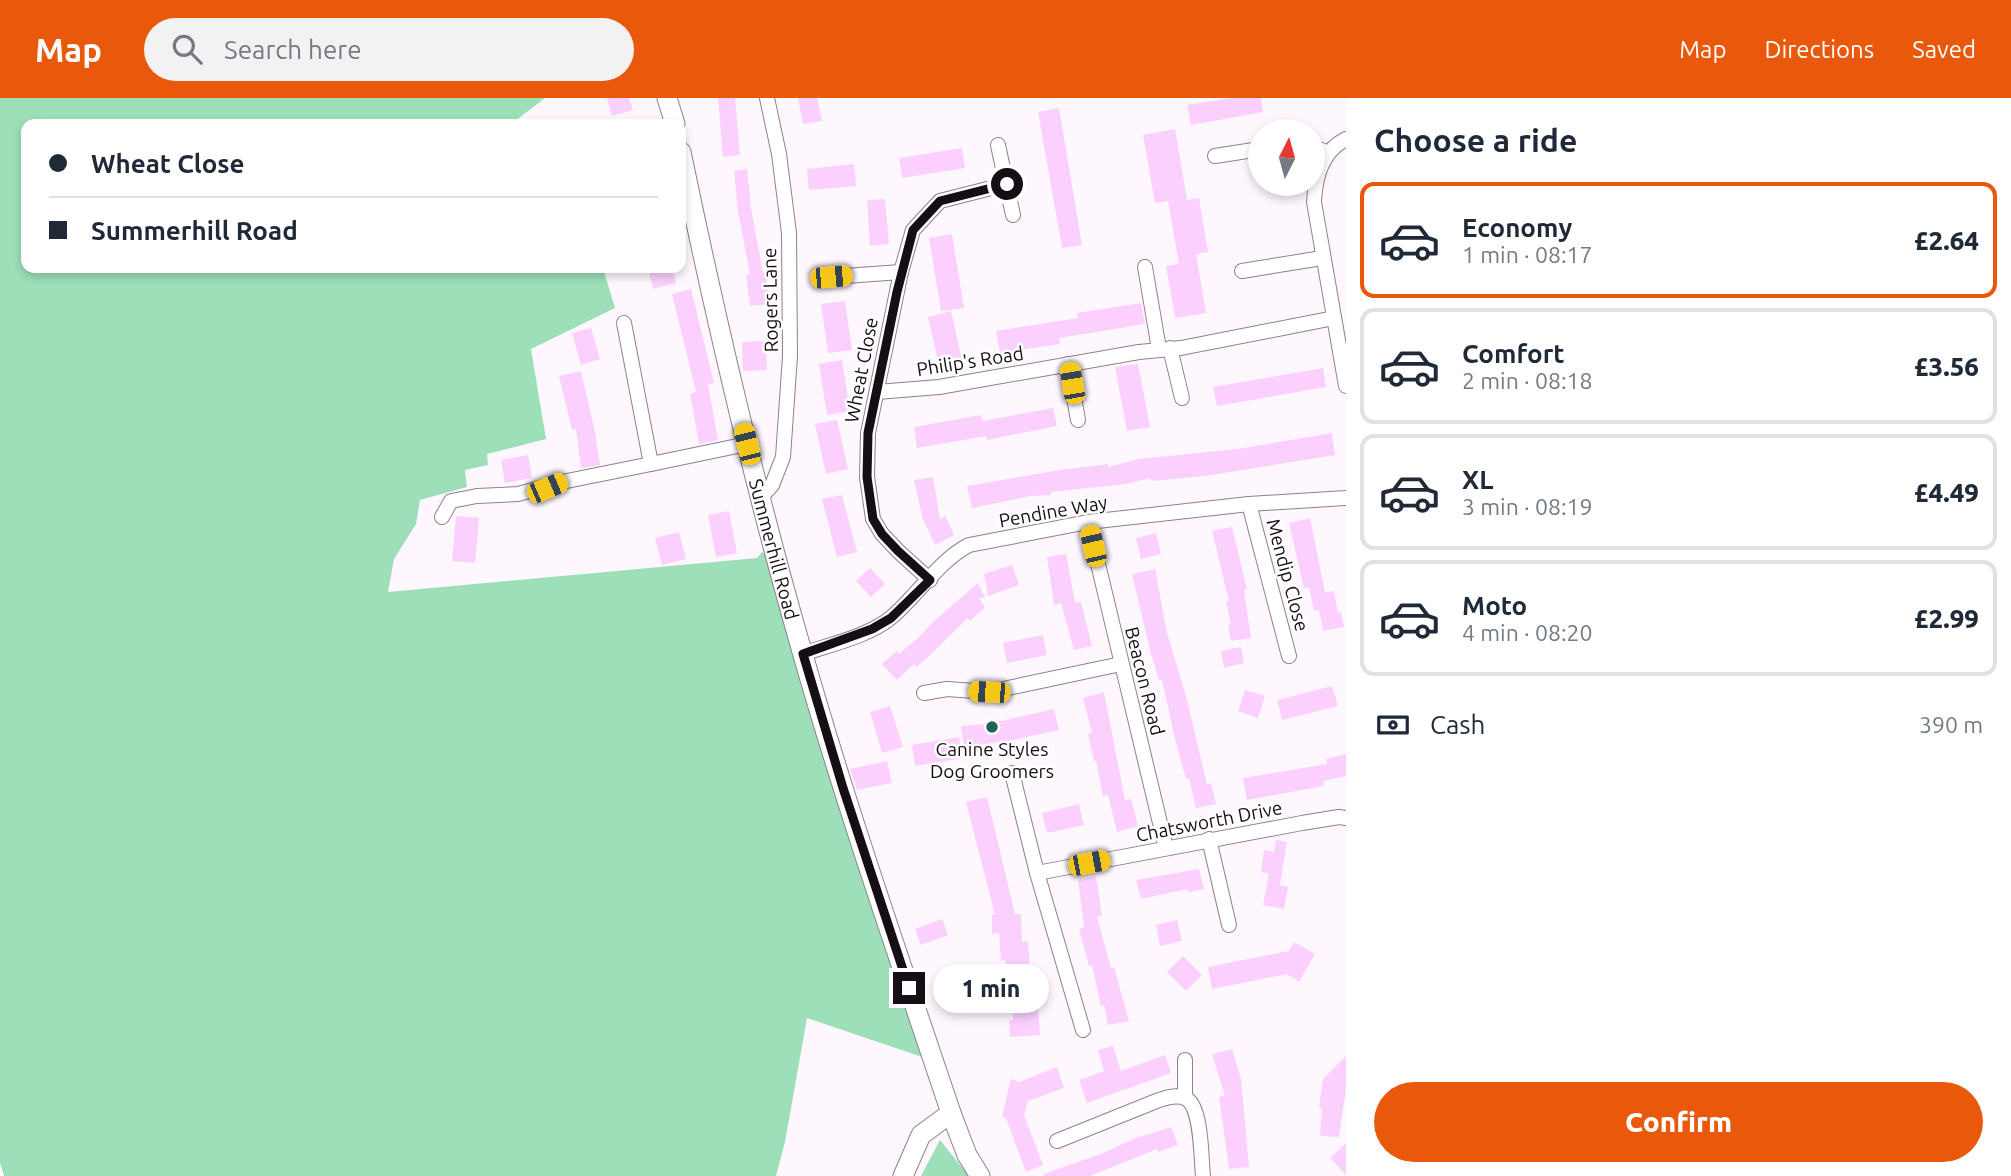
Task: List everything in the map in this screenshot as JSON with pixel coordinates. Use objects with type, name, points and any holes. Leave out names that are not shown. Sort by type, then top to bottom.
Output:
[{"type":"street","points":[[667,98],[673,119]]},
{"type":"street","name":"Rogers Lane","points":[[762,496],[779,472],[783,457],[790,356],[789,233],[779,155],[767,98]]},
{"type":"street","points":[[1346,139],[1328,153],[1315,184],[1314,202],[1346,386]]},
{"type":"street","points":[[999,145],[1013,215]]},
{"type":"street","points":[[1214,156],[1248,151]]},
{"type":"street","name":"Summerhill Road","points":[[686,176],[716,319],[803,654],[843,788],[951,1113],[967,1155],[980,1176]]},
{"type":"street","name":"Wheat Close","points":[[930,580],[882,534],[873,519],[866,455],[868,433],[901,272],[913,230],[940,201],[1007,184]]},
{"type":"street","points":[[1242,271],[1322,258]]},
{"type":"street","points":[[1144,267],[1165,349],[1182,398]]},
{"type":"street","points":[[831,277],[901,272]]},
{"type":"street","name":"Philip's Road","points":[[877,392],[939,387],[1334,318]]},
{"type":"street","points":[[624,323],[651,464]]},
{"type":"street","points":[[1068,365],[1078,420]]},
{"type":"street","points":[[442,517],[451,501],[477,495],[519,495],[562,482],[747,444]]},
{"type":"street","name":"Pendine Way","points":[[803,654],[872,629],[891,618],[953,553],[970,545],[1088,522],[1249,504],[1346,498]]},
{"type":"street","name":"Mendip Close","points":[[1249,504],[1289,656]]},
{"type":"street","name":"Beacon Road","points":[[1088,522],[1166,848]]},
{"type":"street","points":[[924,693],[947,689],[989,692],[1121,664]]},
{"type":"street","points":[[1012,774],[1037,873],[1083,1030]]},
{"type":"street","name":"Chatsworth Drive","points":[[1037,873],[1209,839],[1346,818]]},
{"type":"street","points":[[1209,839],[1229,925]]},
{"type":"street","points":[[1185,1060],[1185,1098]]},
{"type":"street","points":[[1057,1141],[1159,1100],[1174,1096],[1185,1098],[1194,1107],[1203,1176]]},
{"type":"street","points":[[904,1176],[921,1135],[951,1113]]},
{"type":"green space","points":[[0,98],[545,98],[518,119],[21,119],[21,273],[604,273],[615,308],[531,349],[546,439],[487,454],[488,465],[465,470],[467,487],[420,500],[416,524],[394,559],[388,592],[757,558],[762,552],[772,560],[928,1059],[807,1018],[785,1142],[776,1176],[4,1176],[0,1163]]},
{"type":"green space","points":[[940,1140],[969,1176],[921,1176]]},
{"type":"building","points":[[607,98],[629,98],[633,110],[612,116]]},
{"type":"building","points":[[718,98],[735,98],[740,155],[723,157]]},
{"type":"building","points":[[798,98],[817,98],[822,121],[803,124]]},
{"type":"building","points":[[1232,98],[1261,98],[1263,112],[1191,125],[1187,105]]},
{"type":"building","points":[[1059,108],[1082,245],[1062,248],[1038,112]]},
{"type":"building","points":[[1175,129],[1187,200],[1199,198],[1208,252],[1196,254],[1206,313],[1175,318],[1166,266],[1179,264],[1168,201],[1155,203],[1143,135]]},
{"type":"building","points":[[962,148],[965,168],[902,178],[899,158]]},
{"type":"building","points":[[854,164],[856,186],[809,190],[807,169]]},
{"type":"building","points":[[747,169],[751,208],[770,304],[750,306],[746,275],[750,275],[738,211],[734,171]]},
{"type":"building","points":[[885,199],[889,244],[870,246],[867,200]]},
{"type":"building","points":[[952,234],[964,308],[941,311],[929,238]]},
{"type":"building","points":[[649,273],[673,273],[676,283],[653,289]]},
{"type":"building","points":[[691,289],[714,383],[708,384],[718,440],[699,444],[690,394],[696,392],[672,294]]},
{"type":"building","points":[[845,301],[852,350],[828,353],[821,304]]},
{"type":"building","points":[[1141,303],[1145,324],[1059,338],[1060,344],[1000,353],[996,331],[1078,318],[1077,313]]},
{"type":"building","points":[[951,311],[962,360],[939,365],[928,317]]},
{"type":"building","points":[[591,328],[600,359],[581,365],[572,333]]},
{"type":"building","points":[[766,341],[767,370],[743,371],[742,342]]},
{"type":"building","points":[[842,360],[850,411],[827,415],[819,364]]},
{"type":"building","points":[[1138,364],[1150,427],[1127,431],[1115,367]]},
{"type":"building","points":[[1323,368],[1326,387],[1217,406],[1213,387]]},
{"type":"building","points":[[581,371],[600,465],[581,468],[576,429],[572,430],[559,376]]},
{"type":"building","points":[[1053,408],[1057,426],[987,440],[986,436],[917,448],[914,427],[981,415],[982,421]]},
{"type":"building","points":[[837,420],[848,469],[826,474],[815,424]]},
{"type":"building","points":[[1332,433],[1335,455],[1205,476],[1151,481],[1150,478],[1126,484],[1051,492],[1051,495],[1031,496],[972,508],[967,486],[1060,470],[1108,464],[1108,467],[1139,459],[1238,449]]},
{"type":"building","points":[[528,455],[532,478],[505,483],[501,460]]},
{"type":"building","points":[[933,477],[940,519],[945,516],[954,535],[935,545],[923,520],[914,480]]},
{"type":"building","points":[[842,495],[857,552],[837,557],[822,499]]},
{"type":"building","points":[[729,511],[737,553],[716,557],[708,515]]},
{"type":"building","points":[[456,516],[479,518],[475,563],[452,561]]},
{"type":"building","points":[[1310,518],[1325,592],[1334,591],[1344,627],[1323,631],[1319,610],[1314,611],[1309,587],[1304,588],[1289,523]]},
{"type":"building","points":[[1232,527],[1247,589],[1244,590],[1251,638],[1231,641],[1228,625],[1231,624],[1226,601],[1229,601],[1212,531]]},
{"type":"building","points":[[679,532],[686,559],[662,565],[655,538]]},
{"type":"building","points":[[1156,533],[1161,554],[1141,559],[1136,538]]},
{"type":"building","points":[[1066,554],[1075,603],[1081,602],[1092,646],[1074,650],[1061,603],[1054,605],[1047,557]]},
{"type":"building","points":[[1012,565],[1019,585],[988,596],[984,574]]},
{"type":"building","points":[[870,568],[885,584],[871,597],[856,581]]},
{"type":"building","points":[[1155,569],[1167,633],[1186,696],[1207,784],[1211,783],[1216,804],[1196,808],[1175,739],[1162,680],[1159,680],[1151,654],[1132,574]]},
{"type":"building","points":[[978,583],[985,597],[979,599],[985,607],[970,621],[968,618],[917,667],[914,664],[897,680],[882,664],[897,651],[899,654]]},
{"type":"building","points":[[1043,635],[1047,655],[1007,663],[1003,643]]},
{"type":"building","points":[[1241,647],[1244,663],[1224,668],[1221,651]]},
{"type":"building","points":[[1332,686],[1338,706],[1282,720],[1277,700]]},
{"type":"building","points":[[1245,690],[1265,696],[1258,718],[1238,711]]},
{"type":"building","points":[[1104,692],[1125,800],[1131,799],[1138,826],[1117,832],[1108,795],[1103,796],[1094,761],[1088,734],[1092,733],[1083,698]]},
{"type":"building","points":[[890,706],[903,747],[882,753],[870,712]]},
{"type":"building","points":[[1054,709],[1059,730],[964,747],[961,726],[987,724]]},
{"type":"building","points":[[959,737],[963,758],[915,766],[912,745]]},
{"type":"building","points":[[1346,754],[1346,776],[1323,781],[1324,786],[1247,800],[1243,778],[1327,764],[1326,759]]},
{"type":"building","points":[[887,761],[892,783],[857,790],[850,769]]},
{"type":"building","points":[[987,797],[1015,914],[1021,914],[1022,942],[1028,941],[1030,967],[1034,967],[1034,993],[1040,992],[1040,1035],[1010,1037],[1009,1020],[1013,1020],[1010,984],[1006,984],[1005,960],[1001,961],[999,933],[992,934],[992,915],[995,915],[966,802]]},
{"type":"building","points":[[1079,804],[1084,825],[1047,833],[1042,813]]},
{"type":"building","points":[[1276,840],[1287,842],[1280,885],[1288,887],[1284,909],[1263,905],[1269,874],[1261,872],[1264,850],[1274,852]]},
{"type":"building","points":[[1199,869],[1204,889],[1188,892],[1187,889],[1141,899],[1136,880]]},
{"type":"building","points":[[1096,876],[1102,916],[1097,917],[1129,1021],[1108,1025],[1079,929],[1084,927],[1078,880]]},
{"type":"building","points":[[942,919],[948,935],[921,945],[915,929]]},
{"type":"building","points":[[1177,920],[1182,941],[1160,946],[1156,925]]},
{"type":"building","points":[[1294,942],[1315,954],[1299,982],[1287,974],[1212,989],[1208,967],[1289,951]]},
{"type":"building","points":[[1183,956],[1202,975],[1186,991],[1167,972]]},
{"type":"building","points":[[1113,1046],[1121,1071],[1165,1055],[1171,1073],[1087,1103],[1079,1080],[1104,1071],[1098,1050]]},
{"type":"building","points":[[1232,1049],[1241,1079],[1249,1167],[1229,1169],[1219,1097],[1225,1096],[1212,1054]]},
{"type":"building","points":[[1346,1056],[1346,1088],[1339,1137],[1320,1136],[1322,1108],[1319,1108],[1323,1079]]},
{"type":"building","points":[[1057,1067],[1064,1088],[1028,1101],[1024,1115],[1043,1165],[1026,1172],[1006,1118],[1002,1117],[1011,1079],[1019,1082]]},
{"type":"building","points":[[1171,1127],[1178,1145],[1158,1152],[1157,1149],[1090,1176],[1044,1176],[1136,1138]]},
{"type":"building","points":[[1346,1143],[1346,1175],[1330,1158]]},
{"type":"place","name":"Canine Styles Dog Groomers","points":[[992,727]]},
{"type":"route","points":[[909,988],[843,788],[803,654],[872,629],[891,618],[930,580],[882,534],[873,519],[867,477],[868,433],[901,272],[913,230],[940,201],[1007,184]]}]
